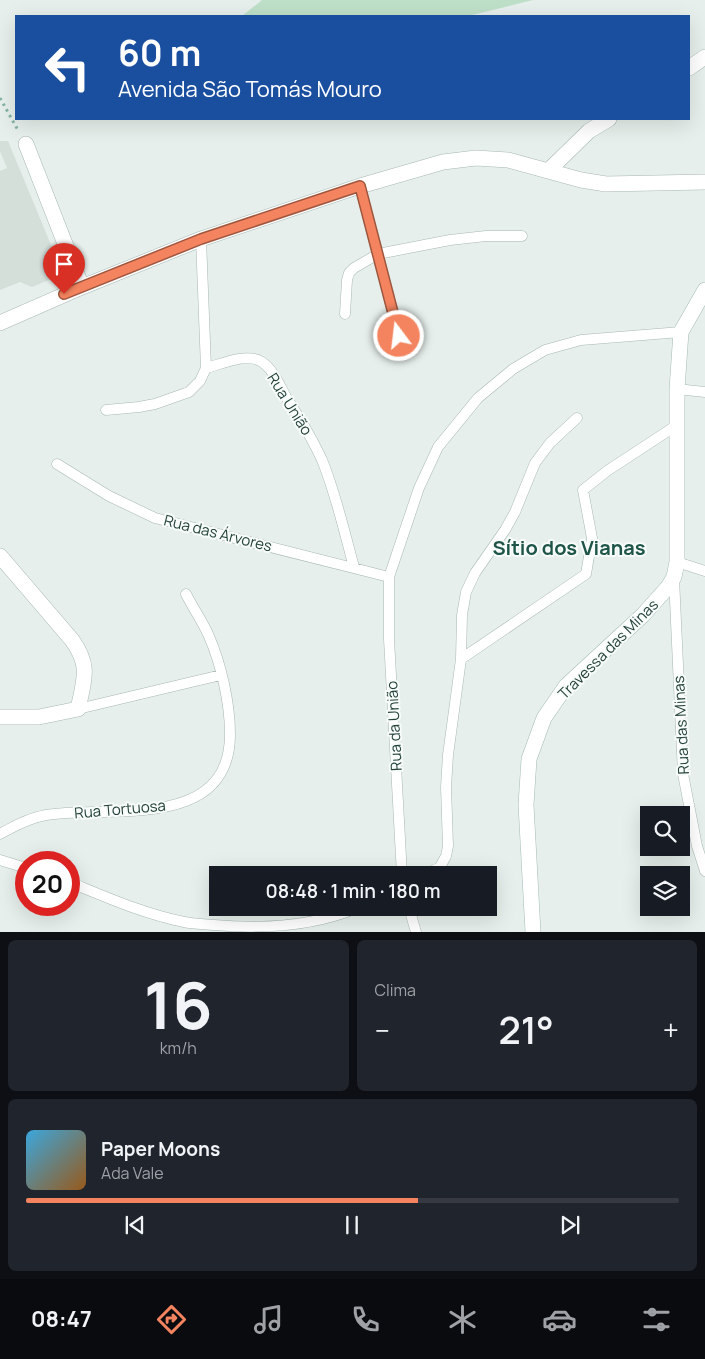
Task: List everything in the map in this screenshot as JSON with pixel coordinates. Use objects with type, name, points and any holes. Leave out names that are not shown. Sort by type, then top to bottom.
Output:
[{"type":"street","points":[[690,67],[705,58]]},
{"type":"street","points":[[549,170],[589,131],[607,120]]},
{"type":"street","points":[[26,144],[82,287]]},
{"type":"street","points":[[0,323],[82,287],[201,239],[360,186],[444,162],[476,158],[508,160],[581,180],[606,184],[705,182]]},
{"type":"street","points":[[676,570],[677,389],[680,332],[705,290]]},
{"type":"street","points":[[0,556],[79,651],[84,664],[84,678],[78,709],[39,717],[0,717]]},
{"type":"street","name":"Travessa das Minas","points":[[533,932],[526,805],[529,759],[544,718],[566,686],[643,615],[668,587],[676,570]]},
{"type":"lane","points":[[360,186],[399,336]]},
{"type":"lane","points":[[345,314],[349,273],[378,254],[450,240],[486,236],[522,236]]},
{"type":"lane","points":[[106,410],[139,408],[154,404],[189,392],[200,381],[206,368],[201,239]]},
{"type":"lane","name":"Rua da União","points":[[402,866],[389,639],[389,577],[419,488],[438,447],[478,398],[513,369],[545,350],[581,340],[680,332]]},
{"type":"lane","name":"Rua União","points":[[206,368],[244,359],[253,359],[262,362],[271,372],[309,433],[322,460],[334,492],[354,567]]},
{"type":"lane","points":[[677,389],[705,392]]},
{"type":"lane","points":[[441,866],[446,856],[448,846],[446,787],[448,755],[461,659],[462,615],[466,592],[475,573],[505,530],[535,464],[550,443],[577,418]]},
{"type":"lane","points":[[461,659],[586,574],[592,538],[583,490],[607,471],[677,425]]},
{"type":"lane","name":"Rua das Árvores","points":[[56,464],[109,496],[155,518],[389,577]]},
{"type":"lane","points":[[676,570],[705,571]]},
{"type":"lane","name":"Rua das Minas","points":[[676,570],[683,774],[697,846],[705,871]]},
{"type":"lane","name":"Rua Tortuosa","points":[[0,834],[17,824],[44,816],[160,808],[188,801],[212,786],[225,766],[230,745],[230,717],[214,649],[186,594]]},
{"type":"lane","points":[[78,709],[221,675]]},
{"type":"lane","points":[[0,860],[15,865]]},
{"type":"lane","points":[[80,886],[132,907],[184,922],[234,926],[287,926],[332,916]]},
{"type":"lane","points":[[411,916],[416,932]]},
{"type":"path","points":[[0,98],[26,144]]},
{"type":"shaded area","points":[[0,141],[8,141],[63,274],[32,287],[20,282],[0,290],[0,171],[7,168],[0,151]]},
{"type":"green space","points":[[262,0],[533,0],[472,15],[243,15]]},
{"type":"district","name":"Sítio dos Vianas","points":[[569,547]]},
{"type":"route","points":[[64,294],[201,239],[360,186],[399,336]]}]
